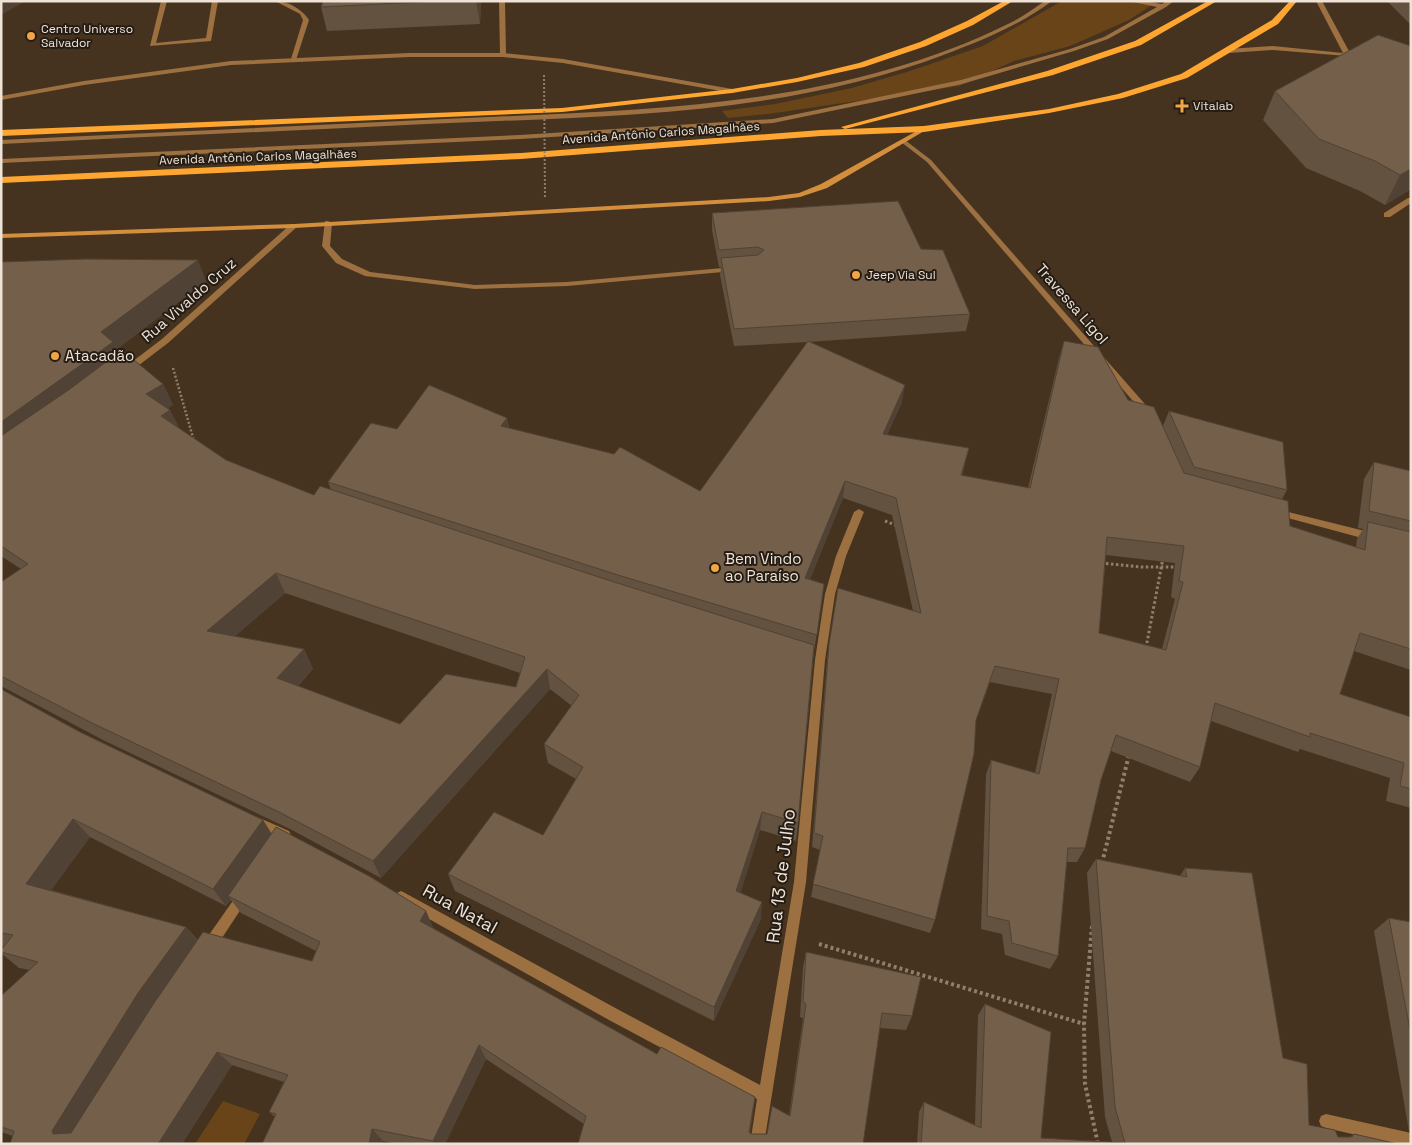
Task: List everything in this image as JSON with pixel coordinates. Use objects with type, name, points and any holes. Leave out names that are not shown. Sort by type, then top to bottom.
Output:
[{"type":"main road","points":[[1,132],[562,110],[732,91],[797,80],[861,65],[923,44],[970,23],[1010,1]]},
{"type":"main road","points":[[821,133],[1050,73],[1138,43],[1214,1]]},
{"type":"main road","name":"Avenida Antônio Carlos Magalhães","points":[[1,180],[521,156],[821,133],[924,129],[1049,111],[1120,96],[1184,76],[1275,22],[1294,1]]},
{"type":"main road","points":[[1,236],[294,226],[769,199],[800,195],[824,186],[924,129]]},
{"type":"street","points":[[164,1],[152,45],[209,40],[215,1]]},
{"type":"street","points":[[278,1],[302,13],[306,20],[294,59]]},
{"type":"street","points":[[502,1],[503,55]]},
{"type":"street","points":[[1,142],[654,111],[766,100],[910,66],[973,42],[1013,24],[1048,1]]},
{"type":"street","points":[[1131,1],[1164,6]]},
{"type":"street","points":[[1,161],[520,138],[773,121],[962,82],[1063,52],[1106,38],[1171,1]]},
{"type":"street","points":[[1319,1],[1347,54]]},
{"type":"street","points":[[1228,51],[1273,48],[1347,54],[1363,58]]},
{"type":"street","points":[[1,98],[84,83],[231,63],[409,55],[503,55],[562,61],[732,91]]},
{"type":"street","name":"Travessa Ligol","points":[[903,141],[929,161],[1148,412],[1152,421]]},
{"type":"street","points":[[1387,215],[1411,200]]},
{"type":"street","points":[[328,223],[326,246],[338,261],[368,274],[475,287],[567,284],[739,269]]},
{"type":"street","name":"Rua Vivaldo Cruz","points":[[119,376],[165,341],[294,226]]},
{"type":"street","points":[[1267,510],[1382,539]]},
{"type":"street","name":"Rua 13 de Julho","points":[[757,1144],[800,882],[815,658],[840,556],[859,512]]},
{"type":"street","points":[[241,814],[286,840]]},
{"type":"street","points":[[200,957],[251,884]]},
{"type":"street","name":"Rua Natal","points":[[394,893],[614,1015],[765,1095]]},
{"type":"street","points":[[1328,1136],[1326,1121],[1411,1140]]},
{"type":"path","points":[[544,75],[545,197]]},
{"type":"path","points":[[165,341],[193,439],[198,446]]},
{"type":"path","points":[[859,512],[900,527]]},
{"type":"path","points":[[1146,651],[1166,549]]},
{"type":"path","points":[[1092,562],[1141,567],[1174,566],[1182,568]]},
{"type":"path","points":[[1102,864],[1131,748]]},
{"type":"path","points":[[1092,921],[1084,1024],[1085,1084],[1098,1144]]},
{"type":"path","points":[[792,936],[1084,1024]]},
{"type":"shaded area","points":[[1062,1],[1158,1],[1129,20],[1070,46],[1014,61],[959,86],[728,118],[722,111],[775,104],[852,88],[910,71],[983,46]]},
{"type":"shaded area","points":[[223,1101],[260,1114],[244,1144],[195,1144]]},
{"type":"building","points":[[323,1],[442,1],[321,7]]},
{"type":"building","points":[[1378,35],[1411,46],[1411,169],[1400,175],[1375,161],[1319,139],[1275,91]]},
{"type":"building","points":[[898,201],[921,249],[943,250],[970,314],[734,329],[721,258],[758,255],[764,250],[758,247],[719,250],[712,213]]},
{"type":"building","name":"Atacadão","points":[[85,259],[198,260],[101,332],[113,342],[1,422],[1,262]]},
{"type":"building","points":[[808,341],[905,385],[883,434],[969,448],[961,475],[1030,488],[1064,341],[1098,347],[1128,400],[1154,407],[1184,473],[1288,501],[1290,526],[1365,550],[1368,522],[1411,532],[1411,649],[1360,633],[1340,694],[1411,717],[1411,789],[1400,786],[1404,763],[1310,733],[1310,737],[1215,703],[1200,767],[1116,735],[1101,780],[1085,848],[1068,848],[1058,956],[1012,943],[1009,921],[987,916],[991,760],[1039,774],[1059,679],[995,666],[976,720],[974,754],[935,920],[813,884],[823,836],[814,833],[829,644],[838,588],[921,613],[896,498],[845,481],[805,578],[824,584],[817,635],[618,575],[328,482],[371,423],[397,429],[429,385],[507,418],[501,426],[614,454],[620,447],[700,491]],"holes":[[[1107,537],[1184,546],[1179,581],[1183,582],[1166,650],[1099,633]]]},
{"type":"building","points":[[122,350],[163,384],[146,394],[170,410],[161,416],[226,460],[314,495],[320,486],[814,645],[798,823],[762,812],[736,891],[762,902],[714,1007],[448,874],[494,812],[543,835],[583,767],[544,744],[579,695],[547,669],[373,861],[279,812],[90,722],[1,676],[1,582],[28,564],[1,546],[1,436],[70,389]],"holes":[[[276,573],[525,657],[516,687],[446,674],[400,724],[277,678],[304,649],[207,631]]]},
{"type":"building","points":[[1169,411],[1283,442],[1287,490],[1194,467]]},
{"type":"building","points":[[1374,462],[1411,471],[1411,521],[1369,511]]},
{"type":"building","points":[[1,689],[80,732],[263,820],[213,889],[73,819],[26,884],[186,927],[138,993],[52,1131],[53,1134],[71,1133],[152,1006],[203,932],[312,961],[320,942],[228,896],[276,827],[369,876],[426,911],[420,921],[657,1054],[661,1047],[755,1097],[749,1132],[751,1134],[767,1134],[772,1106],[790,1116],[806,1004],[803,1002],[806,952],[921,977],[912,1016],[882,1013],[863,1144],[578,1144],[586,1116],[479,1045],[433,1141],[372,1129],[369,1144],[262,1144],[276,1114],[269,1112],[288,1075],[217,1052],[158,1144],[10,1144],[14,1131],[1,1127],[1,996],[38,962],[1,952],[13,935],[1,933]]},
{"type":"building","points":[[1096,859],[1187,877],[1185,868],[1252,873],[1283,1058],[1307,1064],[1309,1125],[1335,1130],[1338,1137],[1352,1137],[1354,1134],[1398,1144],[921,1144],[924,1102],[981,1128],[985,1004],[1051,1032],[1041,1138],[1125,1143],[1115,1107]]},
{"type":"building","points":[[1389,918],[1411,922],[1411,1035]]},
{"type":"place","name":"Centro Universo Salvador","points":[[31,36]]},
{"type":"place","name":"Vitalab","points":[[1182,106]]},
{"type":"place","name":"Jeep Via Sul","points":[[856,275]]},
{"type":"place","name":"Atacadão","points":[[55,356]]},
{"type":"place","name":"Bem Vindo ao Paraíso","points":[[715,568]]}]
